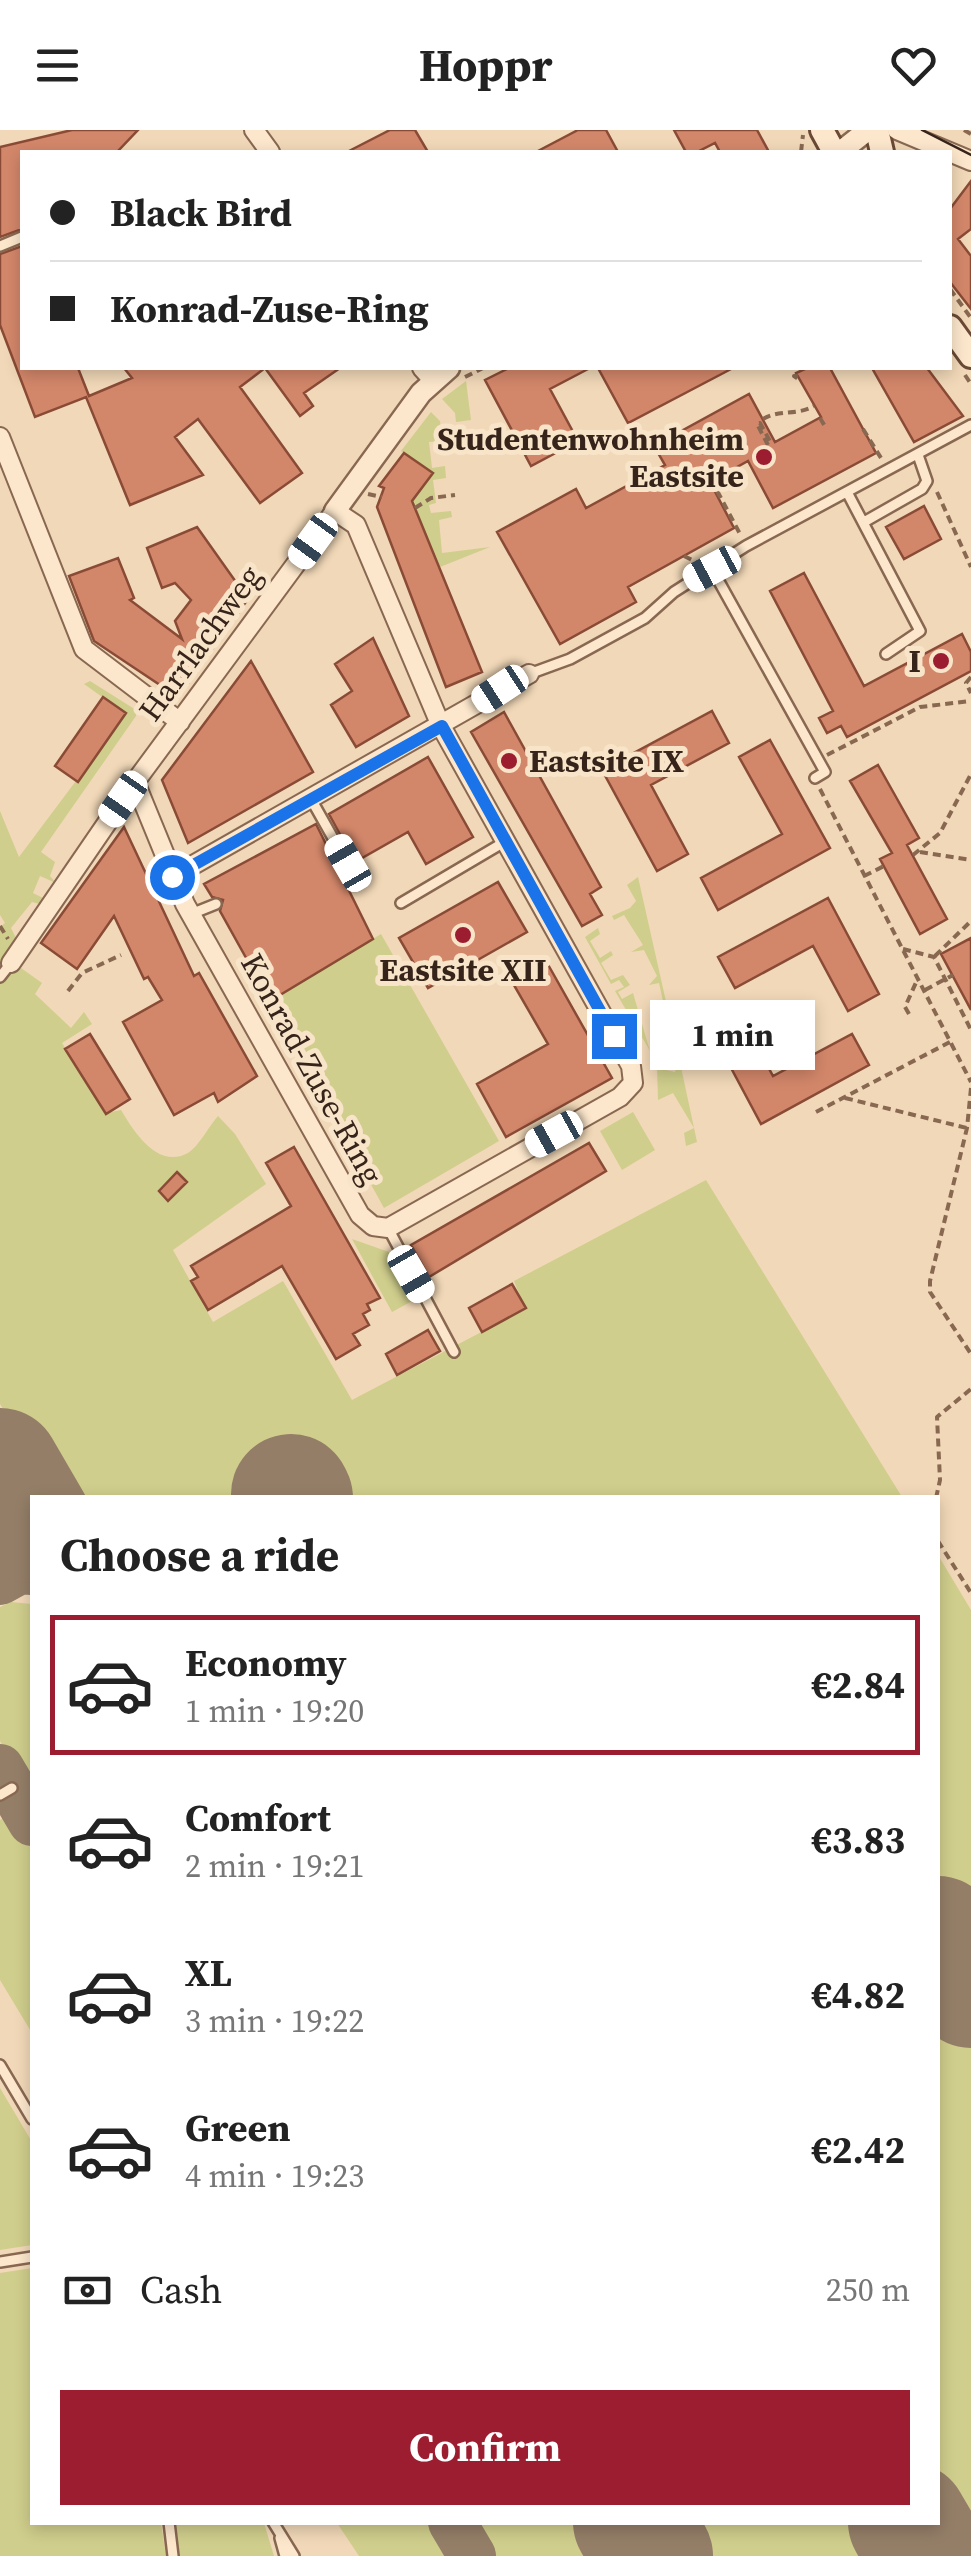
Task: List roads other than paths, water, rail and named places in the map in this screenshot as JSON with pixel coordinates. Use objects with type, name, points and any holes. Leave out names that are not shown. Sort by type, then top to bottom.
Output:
[{"type":"main road","points":[[813,132],[835,150]]},
{"type":"main road","points":[[952,330],[971,356]]},
{"type":"street","points":[[840,150],[868,130]]},
{"type":"street","points":[[897,130],[947,150]]},
{"type":"street","points":[[927,130],[950,150]]},
{"type":"street","points":[[952,152],[971,161]]},
{"type":"street","name":"Harrlachweg","points":[[6,970],[135,782],[440,374]]},
{"type":"street","points":[[0,436],[84,649],[180,722]]},
{"type":"street","name":"Konrad-Zuse-Ring","points":[[135,782],[172,877],[191,914],[360,1214],[373,1226],[388,1228],[620,1097],[633,1083],[631,1066],[442,726],[356,525],[335,510]]},
{"type":"street","points":[[172,877],[529,674]]},
{"type":"lane","points":[[529,674],[570,659],[646,618],[674,592],[746,546],[971,425]]},
{"type":"lane","points":[[864,522],[922,490],[926,481],[918,455]]},
{"type":"lane","points":[[848,492],[920,631],[886,654]]},
{"type":"lane","points":[[712,569],[826,772],[815,778]]},
{"type":"lane","points":[[311,799],[348,863]]},
{"type":"lane","points":[[400,902],[506,841]]},
{"type":"lane","points":[[191,914],[216,904]]},
{"type":"lane","points":[[388,1228],[454,1352]]},
{"type":"lane","points":[[0,1795],[12,1788]]},
{"type":"lane","points":[[0,2064],[30,2116]]},
{"type":"lane","points":[[0,2262],[30,2258]]},
{"type":"lane","points":[[169,2525],[173,2556]]},
{"type":"lane","points":[[276,2526],[285,2556]]},
{"type":"lane","points":[[276,2526],[294,2556]]},
{"type":"tram line","points":[[922,130],[971,155]]},
{"type":"place","name":"Studentenwohnheim Eastsite","points":[[764,457]]},
{"type":"place","name":"I","points":[[941,661]]},
{"type":"place","name":"Eastsite IX","points":[[509,761]]},
{"type":"place","name":"Eastsite XII","points":[[463,935]]}]
